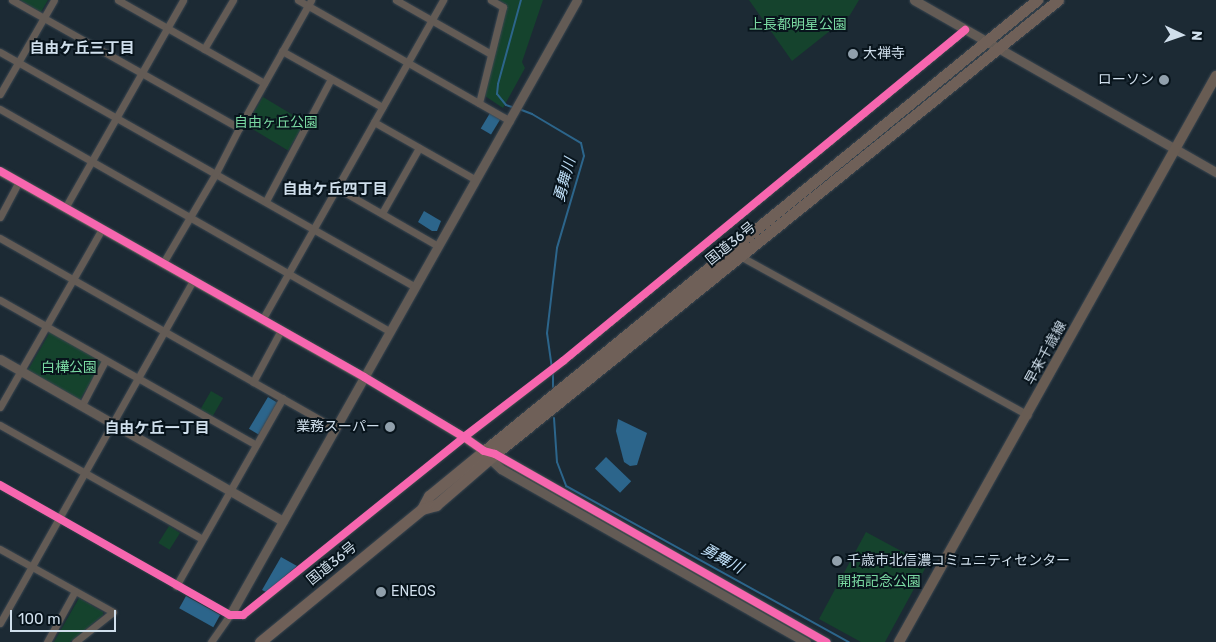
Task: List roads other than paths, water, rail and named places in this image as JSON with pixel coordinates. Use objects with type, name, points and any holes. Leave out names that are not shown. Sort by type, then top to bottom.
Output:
[{"type":"highway","name":"国道36号","points":[[260,642],[422,509],[429,496],[489,454],[736,252],[1037,0]]},
{"type":"highway","name":"国道36号","points":[[736,252],[998,49],[1058,0]]},
{"type":"main road","name":"早来千歳線","points":[[898,642],[1028,415],[1216,76]]},
{"type":"street","points":[[12,0],[239,128]]},
{"type":"street","points":[[0,94],[54,0]]},
{"type":"street","points":[[118,0],[127,2],[168,28],[264,83]]},
{"type":"street","points":[[65,208],[143,74],[183,0]]},
{"type":"street","points":[[204,49],[233,0]]},
{"type":"street","points":[[298,0],[310,3],[479,103],[512,118]]},
{"type":"street","points":[[396,0],[491,54]]},
{"type":"street","points":[[262,320],[443,0]]},
{"type":"street","points":[[479,103],[503,7],[491,0]]},
{"type":"street","points":[[211,642],[230,615],[577,0]]},
{"type":"street","points":[[914,0],[1216,172]]},
{"type":"street","points":[[163,263],[216,173],[239,128],[310,3]]},
{"type":"street","points":[[0,485],[230,615],[243,615],[464,437],[542,379],[964,30]]},
{"type":"street","points":[[282,51],[382,108]]},
{"type":"street","points":[[0,52],[414,286]]},
{"type":"street","points":[[266,201],[331,79]]},
{"type":"street","points":[[0,109],[389,331]]},
{"type":"street","points":[[374,122],[476,180]]},
{"type":"street","points":[[382,213],[419,148]]},
{"type":"street","points":[[0,171],[364,377],[489,454],[826,642]]},
{"type":"street","points":[[0,217],[19,182]]},
{"type":"street","points":[[337,188],[438,246]]},
{"type":"street","points":[[0,407],[102,229]]},
{"type":"street","points":[[0,238],[335,428]]},
{"type":"street","points":[[736,252],[1028,415]]},
{"type":"street","points":[[0,623],[193,281]]},
{"type":"street","points":[[0,300],[256,445]]},
{"type":"street","points":[[253,382],[281,330]]},
{"type":"street","points":[[0,359],[282,520]]},
{"type":"street","points":[[82,405],[106,361]]},
{"type":"street","points":[[176,586],[283,398]]},
{"type":"street","points":[[0,425],[202,539]]},
{"type":"street","points":[[489,454],[501,469],[806,642]]},
{"type":"street","points":[[0,549],[113,612],[76,642]]},
{"type":"street","points":[[47,642],[75,591]]},
{"type":"water","points":[[490,113],[500,119],[491,135],[481,128]]},
{"type":"water","points":[[424,211],[441,221],[437,231],[432,231],[418,222]]},
{"type":"water","points":[[268,397],[278,403],[259,435],[249,429]]},
{"type":"water","points":[[618,419],[647,433],[637,465],[630,466],[624,462],[616,431]]},
{"type":"water","points":[[606,457],[631,481],[620,493],[595,469]]},
{"type":"water","points":[[281,557],[297,566],[266,592],[262,590]]},
{"type":"water","points":[[186,596],[220,615],[213,627],[179,608]]},
{"type":"waterway","name":"勇舞川","points":[[512,107],[506,105],[497,94],[498,84],[521,0]]},
{"type":"waterway","name":"勇舞川","points":[[519,109],[532,114],[581,143],[584,156],[557,248],[547,333],[552,367]]},
{"type":"waterway","name":"勇舞川","points":[[553,372],[553,387]]},
{"type":"waterway","name":"勇舞川","points":[[554,418],[557,462],[566,486],[849,642]]},
{"type":"place","name":"大禅寺","points":[[853,54]]},
{"type":"place","name":"ローソン","points":[[1164,80]]},
{"type":"place","name":"業務スーパー","points":[[390,427]]},
{"type":"place","name":"千歳市北信濃コミュニティセンター","points":[[837,561]]},
{"type":"place","name":"ENEOS","points":[[381,592]]},
{"type":"district","name":"自由ケ丘三丁目","points":[[82,49]]},
{"type":"district","name":"自由ケ丘四丁目","points":[[335,190]]},
{"type":"district","name":"自由ケ丘一丁目","points":[[157,429]]},
{"type":"park label","name":"上長都明星公園","points":[[798,25]]},
{"type":"park label","name":"自由ヶ丘公園","points":[[276,123]]},
{"type":"park label","name":"白樺公園","points":[[69,368]]},
{"type":"park label","name":"開拓記念公園","points":[[879,582]]}]
